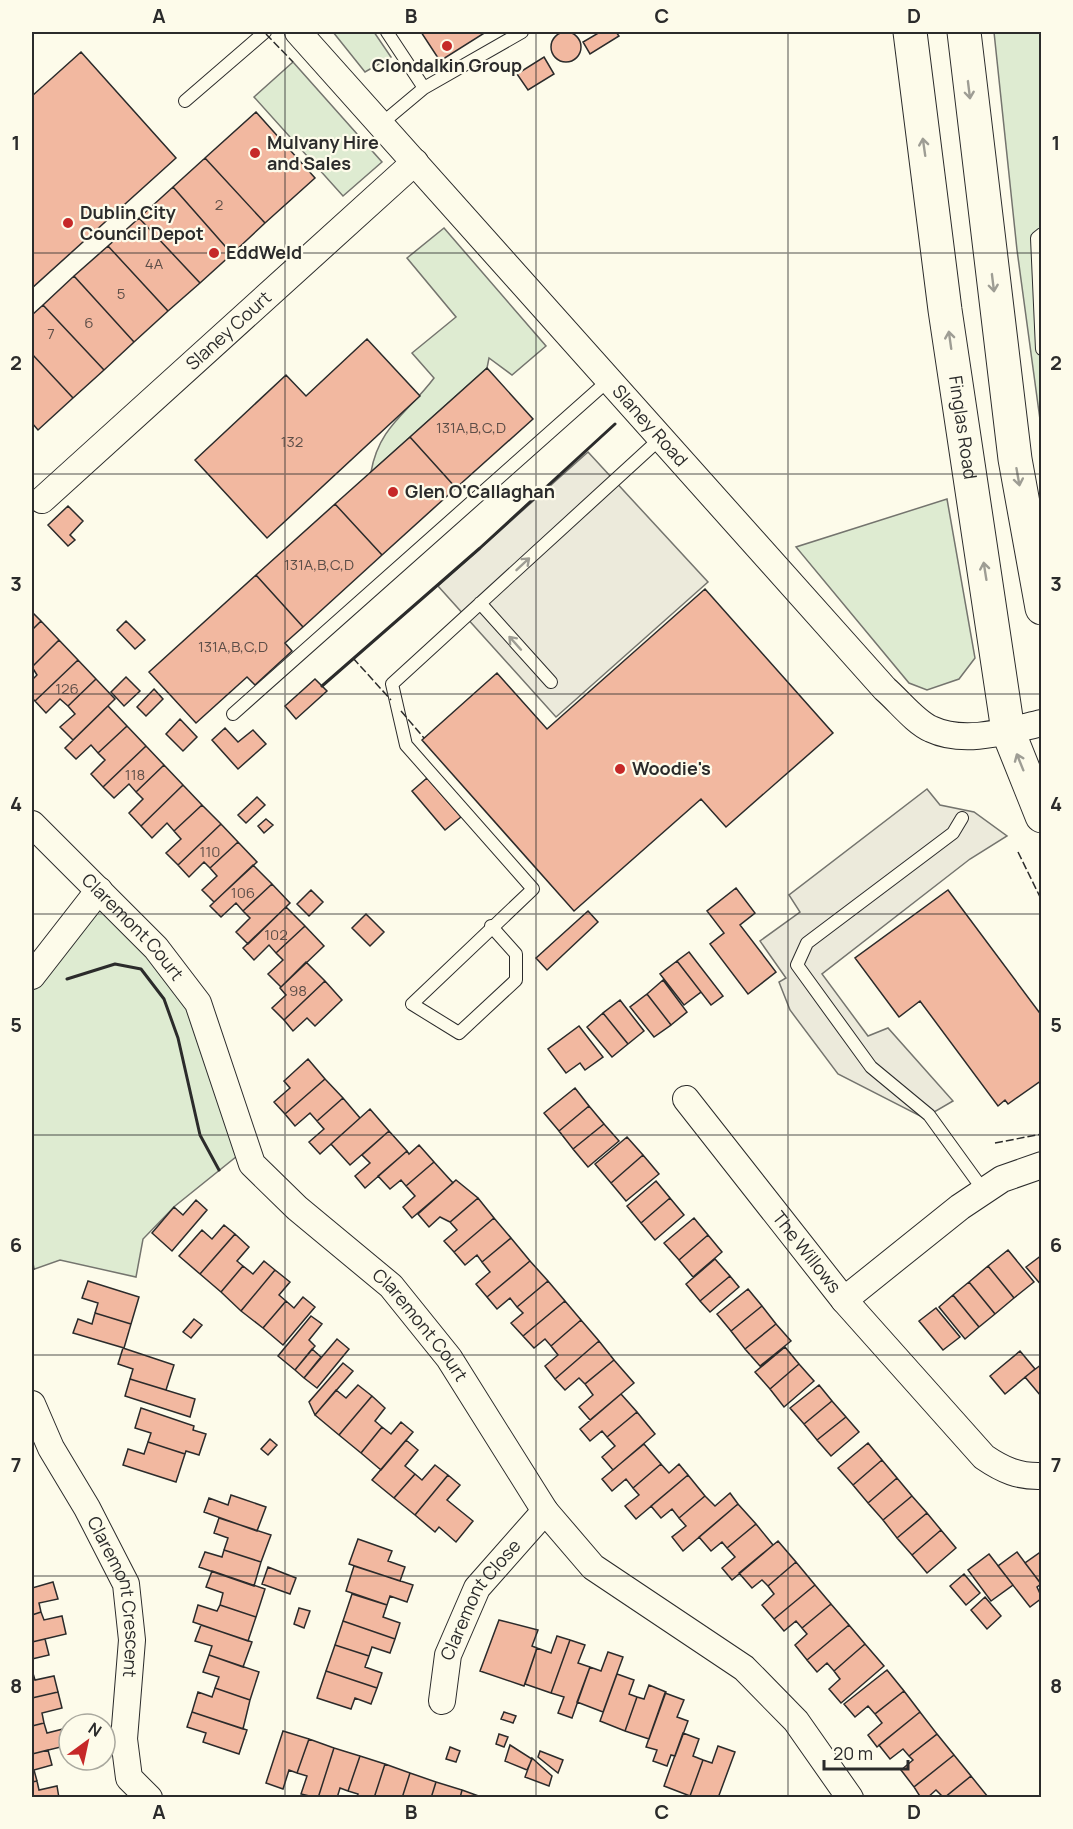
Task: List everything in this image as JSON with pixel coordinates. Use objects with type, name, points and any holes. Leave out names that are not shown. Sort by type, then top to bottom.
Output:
[{"type":"main road","name":"Finglas Road","points":[[910,32],[945,310],[1008,731],[1041,816]]},
{"type":"main road","points":[[964,32],[1016,459],[1041,608]]},
{"type":"street","name":"Slaney Road","points":[[298,32],[885,689],[929,729],[952,736],[983,735],[1041,723]]},
{"type":"street","name":"Slaney Court","points":[[42,500],[415,162]]},
{"type":"street","name":"Claremont Court","points":[[32,824],[156,948],[198,1004],[252,1164],[297,1208],[391,1286],[449,1358],[544,1511],[593,1567],[744,1668],[796,1721],[850,1797]]},
{"type":"street","points":[[32,976],[99,890]]},
{"type":"street","name":"The Willows","points":[[686,1100],[844,1300],[960,1207],[1002,1179],[1041,1166]]},
{"type":"street","points":[[844,1300],[984,1457],[1001,1469],[1025,1477],[1041,1476]]},
{"type":"street","name":"Claremont Crescent","points":[[32,1404],[51,1448],[87,1508],[126,1584],[132,1640],[124,1739],[129,1778],[149,1797]]},
{"type":"street","name":"Claremont Close","points":[[442,1701],[448,1655],[477,1588],[544,1511]]},
{"type":"lane","points":[[185,101],[265,32]]},
{"type":"lane","points":[[387,32],[424,88]]},
{"type":"lane","points":[[381,124],[424,88],[522,32]]},
{"type":"lane","points":[[1039,236],[1041,349]]},
{"type":"lane","points":[[233,714],[610,379]]},
{"type":"lane","points":[[491,926],[516,954],[516,980],[459,1033],[412,1004],[491,926],[533,889],[406,745],[392,684],[662,437]]},
{"type":"lane","points":[[480,603],[550,682]]},
{"type":"lane","points":[[962,818],[953,833],[807,943],[797,965],[870,1067],[929,1115],[984,1191]]},
{"type":"green space","points":[[333,32],[374,32],[391,57],[365,72]]},
{"type":"green space","points":[[994,32],[1041,32],[1041,427],[1017,250]]},
{"type":"green space","points":[[293,62],[382,162],[343,196],[254,97]]},
{"type":"green space","points":[[444,228],[546,346],[512,375],[489,358],[487,368],[371,472],[375,456],[388,431],[434,378],[412,353],[456,317],[407,258]]},
{"type":"green space","points":[[947,499],[975,658],[959,679],[927,690],[909,683],[796,547]]},
{"type":"green space","points":[[99,891],[198,1004],[247,1148],[175,1206],[143,1239],[136,1277],[60,1260],[32,1270],[32,976]]},
{"type":"shaded area","points":[[588,452],[708,582],[556,717],[438,586]]},
{"type":"shaded area","points":[[927,789],[940,805],[974,812],[1007,836],[970,859],[822,974],[868,1036],[888,1028],[953,1101],[924,1118],[838,1074],[790,1010],[779,982],[786,978],[760,941],[800,912],[789,895]]},
{"type":"building","name":"Clondalkin Group","points":[[421,32],[486,32],[440,61]]},
{"type":"building","points":[[566,32],[577,36],[581,47],[577,58],[566,62],[555,58],[551,47],[555,36]]},
{"type":"building","points":[[600,32],[616,32],[619,36],[590,54],[583,42]]},
{"type":"building","name":"Dublin City Council Depot","points":[[81,52],[176,158],[32,288],[32,96]]},
{"type":"building","points":[[544,57],[554,74],[528,90],[517,74]]},
{"type":"building","points":[[256,112],[315,178],[265,223],[205,158]]},
{"type":"building","points":[[205,158],[265,223],[232,254],[173,187]]},
{"type":"building","points":[[173,187],[232,254],[200,283],[139,218]]},
{"type":"building","points":[[139,218],[200,283],[168,311],[108,246]]},
{"type":"building","points":[[108,246],[168,311],[134,342],[74,276]]},
{"type":"building","points":[[74,276],[134,342],[104,370],[43,305]]},
{"type":"building","points":[[43,305],[104,370],[73,398],[32,354],[32,315]]},
{"type":"building","points":[[367,339],[420,396],[267,538],[195,460],[286,375],[306,396]]},
{"type":"building","points":[[32,354],[73,398],[38,430],[32,423]]},
{"type":"building","points":[[487,368],[533,419],[456,488],[410,437]]},
{"type":"building","points":[[410,437],[456,488],[382,555],[335,504]]},
{"type":"building","points":[[335,504],[382,555],[303,627],[256,575]]},
{"type":"building","points":[[68,506],[83,521],[70,535],[75,540],[68,546],[48,525]]},
{"type":"building","points":[[256,575],[303,627],[285,643],[292,651],[255,685],[247,677],[196,723],[149,672]]},
{"type":"building","name":"Woodie's","points":[[705,589],[833,733],[726,827],[701,799],[574,911],[422,740],[497,673],[547,729]]},
{"type":"building","points":[[32,612],[41,621],[32,630]]},
{"type":"building","points":[[41,621],[59,640],[32,667],[32,630]]},
{"type":"building","points":[[126,621],[145,640],[135,649],[117,630]]},
{"type":"building","points":[[59,640],[78,660],[35,701],[32,698],[32,680],[37,675],[32,667]]},
{"type":"building","points":[[78,660],[96,679],[68,706],[60,699],[46,713],[35,701]]},
{"type":"building","points":[[126,677],[140,691],[124,706],[111,692]]},
{"type":"building","points":[[96,679],[115,699],[73,740],[60,727],[75,714],[68,706]]},
{"type":"building","points":[[315,679],[327,691],[296,719],[285,706]]},
{"type":"building","points":[[154,689],[163,699],[146,716],[137,707]]},
{"type":"building","points":[[108,706],[127,726],[98,753],[91,745],[76,759],[65,748]]},
{"type":"building","points":[[180,719],[197,737],[183,751],[166,734]]},
{"type":"building","points":[[127,726],[146,746],[103,787],[91,774],[105,760],[98,753]]},
{"type":"building","points":[[225,728],[238,742],[253,730],[266,744],[238,769],[212,740]]},
{"type":"building","points":[[146,746],[164,765],[136,792],[129,784],[114,798],[103,787]]},
{"type":"building","points":[[164,765],[183,785],[141,826],[129,813],[143,799],[136,792]]},
{"type":"building","points":[[427,778],[461,817],[445,830],[412,791]]},
{"type":"building","points":[[183,785],[202,805],[174,831],[167,823],[152,838],[141,826]]},
{"type":"building","points":[[257,797],[265,805],[246,823],[238,815]]},
{"type":"building","points":[[202,805],[221,824],[178,865],[166,853],[181,839],[174,831]]},
{"type":"building","points":[[266,819],[273,825],[264,833],[258,826]]},
{"type":"building","points":[[221,824],[238,842],[210,868],[204,862],[189,877],[178,865]]},
{"type":"building","points":[[238,842],[257,862],[214,902],[202,890],[217,876],[210,868]]},
{"type":"building","points":[[253,865],[272,884],[243,911],[236,903],[221,917],[210,906]]},
{"type":"building","points":[[272,884],[290,903],[248,944],[236,932],[250,918],[243,911]]},
{"type":"building","points":[[736,888],[755,913],[740,925],[776,972],[748,994],[710,944],[724,933],[707,911]]},
{"type":"building","points":[[311,890],[323,902],[309,916],[297,904]]},
{"type":"building","points":[[948,890],[1042,1016],[1042,1080],[1008,1104],[1005,1100],[998,1106],[920,1001],[899,1017],[855,958]]},
{"type":"building","points":[[286,907],[305,926],[276,953],[269,945],[254,960],[243,948]]},
{"type":"building","points":[[588,911],[598,922],[547,970],[536,958]]},
{"type":"building","points":[[366,914],[384,932],[370,946],[352,928]]},
{"type":"building","points":[[305,926],[324,946],[281,987],[268,974],[283,960],[276,953]]},
{"type":"building","points":[[689,952],[723,996],[711,1005],[677,961]]},
{"type":"building","points":[[677,961],[701,992],[684,1005],[660,974]]},
{"type":"building","points":[[306,962],[325,981],[284,1020],[272,1008],[286,995],[280,988]]},
{"type":"building","points":[[663,980],[687,1012],[671,1025],[647,994]]},
{"type":"building","points":[[325,981],[342,1000],[315,1026],[307,1018],[293,1031],[284,1020]]},
{"type":"building","points":[[647,994],[671,1025],[654,1037],[630,1007]]},
{"type":"building","points":[[620,1000],[644,1031],[628,1044],[603,1013]]},
{"type":"building","points":[[603,1013],[628,1044],[612,1057],[587,1027]]},
{"type":"building","points":[[579,1026],[603,1057],[585,1070],[580,1063],[566,1073],[548,1049]]},
{"type":"building","points":[[308,1059],[325,1079],[285,1114],[274,1102],[290,1088],[284,1081]]},
{"type":"building","points":[[325,1079],[343,1098],[317,1121],[310,1113],[295,1126],[285,1114]]},
{"type":"building","points":[[575,1088],[589,1106],[559,1131],[544,1113]]},
{"type":"building","points":[[343,1098],[360,1118],[320,1154],[309,1142],[324,1129],[317,1121]]},
{"type":"building","points":[[589,1106],[604,1124],[573,1149],[559,1131]]},
{"type":"building","points":[[370,1109],[389,1131],[350,1165],[331,1144]]},
{"type":"building","points":[[604,1124],[619,1141],[588,1167],[573,1149]]},
{"type":"building","points":[[389,1131],[407,1151],[365,1188],[355,1176],[370,1163],[362,1155]]},
{"type":"building","points":[[627,1137],[643,1155],[611,1183],[595,1164]]},
{"type":"building","points":[[419,1145],[434,1162],[406,1186],[401,1180],[390,1189],[378,1176],[407,1151],[409,1154]]},
{"type":"building","points":[[643,1155],[659,1174],[626,1201],[611,1183]]},
{"type":"building","points":[[434,1162],[453,1183],[412,1218],[403,1207],[415,1196],[406,1186]]},
{"type":"building","points":[[456,1180],[478,1198],[450,1222],[440,1217],[429,1227],[418,1214]]},
{"type":"building","points":[[656,1181],[670,1198],[641,1223],[627,1206]]},
{"type":"building","points":[[478,1198],[494,1218],[454,1252],[444,1241],[457,1230],[450,1222]]},
{"type":"building","points":[[670,1198],[684,1215],[655,1240],[641,1223]]},
{"type":"building","points":[[196,1200],[207,1210],[172,1251],[152,1233],[174,1207],[183,1215]]},
{"type":"building","points":[[494,1218],[511,1238],[482,1262],[477,1255],[465,1265],[454,1252]]},
{"type":"building","points":[[694,1218],[708,1235],[679,1260],[664,1243]]},
{"type":"building","points":[[224,1225],[235,1234],[200,1274],[179,1256],[202,1230],[212,1239]]},
{"type":"building","points":[[235,1234],[249,1247],[237,1261],[243,1266],[221,1292],[200,1274]]},
{"type":"building","points":[[708,1235],[722,1252],[693,1277],[679,1260]]},
{"type":"building","points":[[511,1238],[530,1261],[487,1297],[476,1284],[490,1272],[482,1262]]},
{"type":"building","points":[[1008,1250],[1034,1282],[1014,1298],[988,1266]]},
{"type":"building","points":[[1042,1255],[1042,1286],[1026,1267]]},
{"type":"building","points":[[715,1259],[730,1276],[700,1301],[686,1284]]},
{"type":"building","points":[[264,1261],[275,1270],[241,1311],[221,1292],[243,1266],[253,1274]]},
{"type":"building","points":[[530,1261],[548,1281],[517,1307],[510,1298],[497,1309],[487,1297]]},
{"type":"building","points":[[988,1266],[1014,1298],[995,1314],[969,1282]]},
{"type":"building","points":[[275,1270],[290,1282],[279,1295],[286,1301],[263,1328],[241,1311]]},
{"type":"building","points":[[730,1276],[739,1287],[710,1312],[700,1301]]},
{"type":"building","points":[[88,1281],[139,1297],[131,1324],[95,1313],[98,1303],[82,1298]]},
{"type":"building","points":[[548,1281],[565,1301],[523,1336],[511,1323],[523,1313],[517,1307]]},
{"type":"building","points":[[969,1282],[995,1314],[979,1327],[953,1295]]},
{"type":"building","points":[[748,1289],[762,1306],[731,1331],[717,1314]]},
{"type":"building","points":[[953,1295],[979,1327],[965,1339],[939,1307]]},
{"type":"building","points":[[303,1297],[315,1307],[283,1345],[263,1328],[286,1301],[294,1308]]},
{"type":"building","points":[[565,1301],[581,1320],[551,1346],[545,1339],[534,1348],[523,1336]]},
{"type":"building","points":[[762,1306],[776,1324],[745,1349],[731,1331]]},
{"type":"building","points":[[936,1308],[960,1337],[943,1350],[919,1321]]},
{"type":"building","points":[[95,1313],[131,1324],[124,1348],[73,1333],[78,1319],[92,1324]]},
{"type":"building","points":[[311,1316],[322,1324],[309,1340],[315,1346],[295,1370],[278,1356]]},
{"type":"building","points":[[194,1319],[202,1325],[191,1338],[183,1332]]},
{"type":"building","points":[[581,1320],[599,1341],[555,1379],[545,1366],[558,1355],[551,1346]]},
{"type":"building","points":[[776,1324],[791,1341],[760,1366],[745,1349]]},
{"type":"building","points":[[337,1339],[349,1349],[317,1388],[304,1378]]},
{"type":"building","points":[[599,1341],[614,1360],[585,1384],[579,1378],[565,1390],[555,1379]]},
{"type":"building","points":[[785,1347],[799,1364],[770,1389],[755,1372]]},
{"type":"building","points":[[123,1348],[174,1365],[166,1390],[130,1379],[133,1369],[118,1364]]},
{"type":"building","points":[[312,1349],[321,1357],[304,1378],[295,1370]]},
{"type":"building","points":[[1020,1351],[1035,1369],[1005,1394],[990,1376]]},
{"type":"building","points":[[614,1360],[634,1383],[590,1420],[579,1407],[593,1395],[585,1384]]},
{"type":"building","points":[[343,1363],[353,1371],[315,1415],[309,1402]]},
{"type":"building","points":[[799,1364],[814,1381],[784,1407],[770,1389]]},
{"type":"building","points":[[1042,1364],[1042,1393],[1040,1395],[1025,1377]]},
{"type":"building","points":[[130,1379],[195,1399],[190,1417],[125,1396]]},
{"type":"building","points":[[358,1385],[372,1396],[339,1435],[315,1415],[336,1390],[346,1398]]},
{"type":"building","points":[[819,1385],[832,1401],[804,1424],[790,1408]]},
{"type":"building","points":[[621,1394],[637,1412],[607,1437],[602,1431],[590,1441],[580,1429]]},
{"type":"building","points":[[372,1396],[385,1408],[375,1421],[382,1427],[361,1453],[339,1435]]},
{"type":"building","points":[[832,1401],[846,1417],[817,1440],[804,1424]]},
{"type":"building","points":[[141,1408],[194,1426],[193,1430],[206,1434],[199,1455],[186,1451],[185,1454],[148,1442],[151,1433],[135,1428]]},
{"type":"building","points":[[637,1412],[655,1434],[613,1470],[602,1457],[615,1446],[607,1437]]},
{"type":"building","points":[[846,1417],[859,1432],[831,1456],[817,1440]]},
{"type":"building","points":[[401,1422],[413,1432],[381,1470],[361,1453],[382,1427],[391,1434]]},
{"type":"building","points":[[270,1439],[277,1445],[268,1455],[261,1449]]},
{"type":"building","points":[[406,1440],[418,1450],[405,1466],[415,1474],[394,1498],[372,1480]]},
{"type":"building","points":[[148,1442],[185,1454],[176,1482],[123,1465],[128,1449],[144,1454]]},
{"type":"building","points":[[868,1443],[882,1460],[853,1485],[838,1468]]},
{"type":"building","points":[[644,1444],[661,1464],[633,1488],[626,1479],[612,1491],[602,1479]]},
{"type":"building","points":[[882,1460],[897,1478],[868,1503],[853,1485]]},
{"type":"building","points":[[661,1464],[669,1473],[679,1464],[688,1475],[636,1519],[625,1506],[639,1495],[633,1488]]},
{"type":"building","points":[[435,1465],[448,1475],[415,1515],[394,1498],[415,1474],[422,1480]]},
{"type":"building","points":[[448,1475],[460,1485],[447,1500],[473,1521],[456,1542],[439,1527],[435,1532],[415,1515]]},
{"type":"building","points":[[688,1475],[705,1496],[679,1518],[672,1509],[661,1518],[651,1506]]},
{"type":"building","points":[[897,1478],[912,1496],[883,1520],[868,1503]]},
{"type":"building","points":[[730,1493],[738,1504],[683,1551],[672,1537],[686,1526],[679,1518],[705,1496],[715,1506]]},
{"type":"building","points":[[231,1495],[266,1507],[257,1531],[204,1512],[209,1498],[228,1505]]},
{"type":"building","points":[[912,1496],[927,1513],[897,1538],[883,1520]]},
{"type":"building","points":[[738,1504],[756,1524],[727,1548],[722,1542],[711,1551],[699,1537]]},
{"type":"building","points":[[927,1513],[941,1530],[912,1555],[897,1538]]},
{"type":"building","points":[[219,1518],[271,1535],[261,1562],[224,1550],[228,1538],[214,1533]]},
{"type":"building","points":[[756,1524],[773,1545],[732,1580],[722,1568],[735,1557],[727,1548]]},
{"type":"building","points":[[941,1530],[956,1548],[927,1573],[912,1555]]},
{"type":"building","points":[[358,1539],[392,1551],[388,1561],[405,1567],[400,1581],[349,1564]]},
{"type":"building","points":[[778,1541],[796,1562],[768,1586],[762,1580],[752,1588],[739,1573]]},
{"type":"building","points":[[224,1550],[261,1562],[254,1586],[199,1567],[205,1552],[222,1557]]},
{"type":"building","points":[[1042,1551],[1042,1585],[1025,1563]]},
{"type":"building","points":[[1017,1552],[1041,1584],[1037,1587],[1042,1598],[1030,1607],[998,1566]]},
{"type":"building","points":[[989,1554],[1013,1585],[991,1601],[968,1570]]},
{"type":"building","points":[[796,1562],[815,1585],[774,1619],[762,1605],[774,1594],[768,1586]]},
{"type":"building","points":[[354,1566],[413,1585],[407,1602],[390,1596],[387,1605],[346,1591]]},
{"type":"building","points":[[268,1567],[296,1578],[290,1594],[262,1584]]},
{"type":"building","points":[[212,1571],[265,1589],[256,1617],[220,1605],[223,1593],[206,1587]]},
{"type":"building","points":[[964,1574],[980,1593],[966,1605],[950,1586]]},
{"type":"building","points":[[53,1582],[58,1599],[39,1603],[41,1612],[32,1615],[32,1588]]},
{"type":"building","points":[[815,1585],[831,1604],[802,1628],[796,1621],[784,1631],[774,1619]]},
{"type":"building","points":[[352,1594],[387,1605],[383,1617],[400,1623],[395,1639],[343,1621]]},
{"type":"building","points":[[985,1597],[1001,1616],[987,1629],[971,1610]]},
{"type":"building","points":[[831,1604],[849,1625],[807,1660],[795,1645],[807,1634],[802,1628]]},
{"type":"building","points":[[198,1605],[217,1611],[220,1605],[256,1617],[248,1641],[193,1622]]},
{"type":"building","points":[[299,1608],[310,1611],[304,1628],[294,1624]]},
{"type":"building","points":[[41,1612],[44,1620],[62,1616],[66,1634],[32,1642],[32,1615]]},
{"type":"building","points":[[499,1620],[538,1630],[532,1646],[537,1648],[524,1686],[480,1671]]},
{"type":"building","points":[[343,1621],[395,1639],[390,1653],[372,1647],[369,1656],[335,1645]]},
{"type":"building","points":[[201,1625],[252,1642],[243,1667],[209,1655],[212,1646],[195,1641]]},
{"type":"building","points":[[849,1625],[865,1644],[834,1671],[827,1663],[817,1672],[807,1660]]},
{"type":"building","points":[[557,1636],[570,1640],[551,1693],[525,1684],[537,1648],[551,1653]]},
{"type":"building","points":[[45,1639],[49,1655],[32,1659],[32,1642]]},
{"type":"building","points":[[570,1640],[585,1645],[578,1663],[590,1667],[572,1718],[558,1713],[564,1697],[551,1693]]},
{"type":"building","points":[[865,1644],[884,1666],[841,1703],[829,1689],[840,1679],[834,1671]]},
{"type":"building","points":[[335,1645],[369,1656],[365,1667],[382,1673],[377,1688],[326,1671]]},
{"type":"building","points":[[608,1652],[623,1657],[603,1712],[577,1702],[590,1667],[601,1671]]},
{"type":"building","points":[[209,1655],[259,1672],[250,1700],[215,1688],[219,1677],[203,1672]]},
{"type":"building","points":[[32,1670],[35,1680],[54,1676],[58,1692],[32,1698]]},
{"type":"building","points":[[887,1670],[904,1691],[875,1714],[868,1706],[855,1717],[844,1704]]},
{"type":"building","points":[[326,1671],[377,1688],[371,1704],[355,1698],[351,1709],[317,1698]]},
{"type":"building","points":[[617,1674],[634,1680],[629,1694],[637,1697],[625,1731],[600,1721]]},
{"type":"building","points":[[649,1685],[666,1692],[649,1739],[625,1731],[637,1697],[644,1699]]},
{"type":"building","points":[[215,1688],[250,1700],[243,1729],[192,1712],[198,1692],[212,1697]]},
{"type":"building","points":[[904,1691],[920,1712],[877,1747],[868,1735],[882,1723],[875,1714]]},
{"type":"building","points":[[58,1692],[62,1708],[42,1713],[44,1723],[32,1726],[32,1698]]},
{"type":"building","points":[[665,1693],[684,1700],[677,1717],[688,1721],[675,1756],[671,1755],[667,1766],[653,1761],[657,1750],[646,1747]]},
{"type":"building","points":[[192,1712],[247,1730],[239,1754],[203,1742],[206,1733],[187,1727]]},
{"type":"building","points":[[504,1712],[516,1716],[513,1723],[501,1719]]},
{"type":"building","points":[[920,1712],[937,1734],[909,1756],[903,1749],[890,1759],[879,1745]]},
{"type":"building","points":[[44,1723],[47,1733],[57,1730],[57,1748],[32,1754],[32,1726]]},
{"type":"building","points":[[283,1731],[309,1739],[297,1773],[289,1770],[283,1789],[266,1783]]},
{"type":"building","points":[[683,1733],[699,1739],[693,1756],[703,1760],[690,1796],[664,1786]]},
{"type":"building","points":[[499,1734],[508,1737],[504,1747],[496,1744]]},
{"type":"building","points":[[937,1734],[954,1755],[914,1787],[901,1770],[913,1760],[909,1756]]},
{"type":"building","points":[[309,1739],[334,1748],[318,1798],[301,1794],[307,1776],[297,1773]]},
{"type":"building","points":[[510,1745],[532,1759],[527,1770],[505,1761]]},
{"type":"building","points":[[718,1746],[735,1752],[718,1798],[690,1796],[703,1760],[712,1763]]},
{"type":"building","points":[[450,1747],[460,1751],[456,1762],[446,1759]]},
{"type":"building","points":[[334,1748],[360,1756],[348,1791],[340,1788],[337,1798],[318,1798]]},
{"type":"building","points":[[48,1750],[52,1765],[34,1770],[37,1781],[32,1782],[32,1754]]},
{"type":"building","points":[[540,1751],[563,1760],[558,1773],[538,1757]]},
{"type":"building","points":[[954,1755],[971,1776],[944,1798],[936,1790],[927,1798],[921,1798],[914,1787]]},
{"type":"building","points":[[360,1756],[385,1764],[374,1798],[357,1798],[358,1794],[348,1791]]},
{"type":"building","points":[[532,1758],[552,1776],[549,1786],[525,1777]]},
{"type":"building","points":[[385,1764],[410,1773],[402,1798],[374,1798]]},
{"type":"building","points":[[410,1773],[436,1782],[431,1798],[402,1798]]},
{"type":"building","points":[[971,1776],[988,1797],[944,1798]]},
{"type":"building","points":[[37,1781],[39,1790],[57,1786],[59,1798],[32,1798],[32,1782]]},
{"type":"building","points":[[436,1782],[462,1790],[460,1798],[431,1798]]},
{"type":"building","points":[[462,1790],[484,1798],[460,1798]]},
{"type":"fence","points":[[266,34],[293,62]]},
{"type":"fence","points":[[353,658],[391,700]]},
{"type":"fence","points":[[401,711],[424,738]]},
{"type":"fence","points":[[1018,852],[1042,901]]},
{"type":"fence","points":[[995,1143],[1042,1134]]},
{"type":"wall","points":[[322,686],[480,548],[615,424]]},
{"type":"wall","points":[[67,979],[115,964],[141,969],[164,999],[178,1038],[200,1135],[219,1170]]},
{"type":"wall","points":[[32,1260],[33,1269]]},
{"type":"place","name":"Clondalkin Group","points":[[447,46]]},
{"type":"place","name":"Mulvany Hire and Sales","points":[[255,153]]},
{"type":"place","name":"Dublin City Council Depot","points":[[68,223]]},
{"type":"place","name":"EddWeld","points":[[214,253]]},
{"type":"place","name":"Glen O'Callaghan","points":[[393,492]]},
{"type":"place","name":"Woodie's","points":[[620,769]]}]
